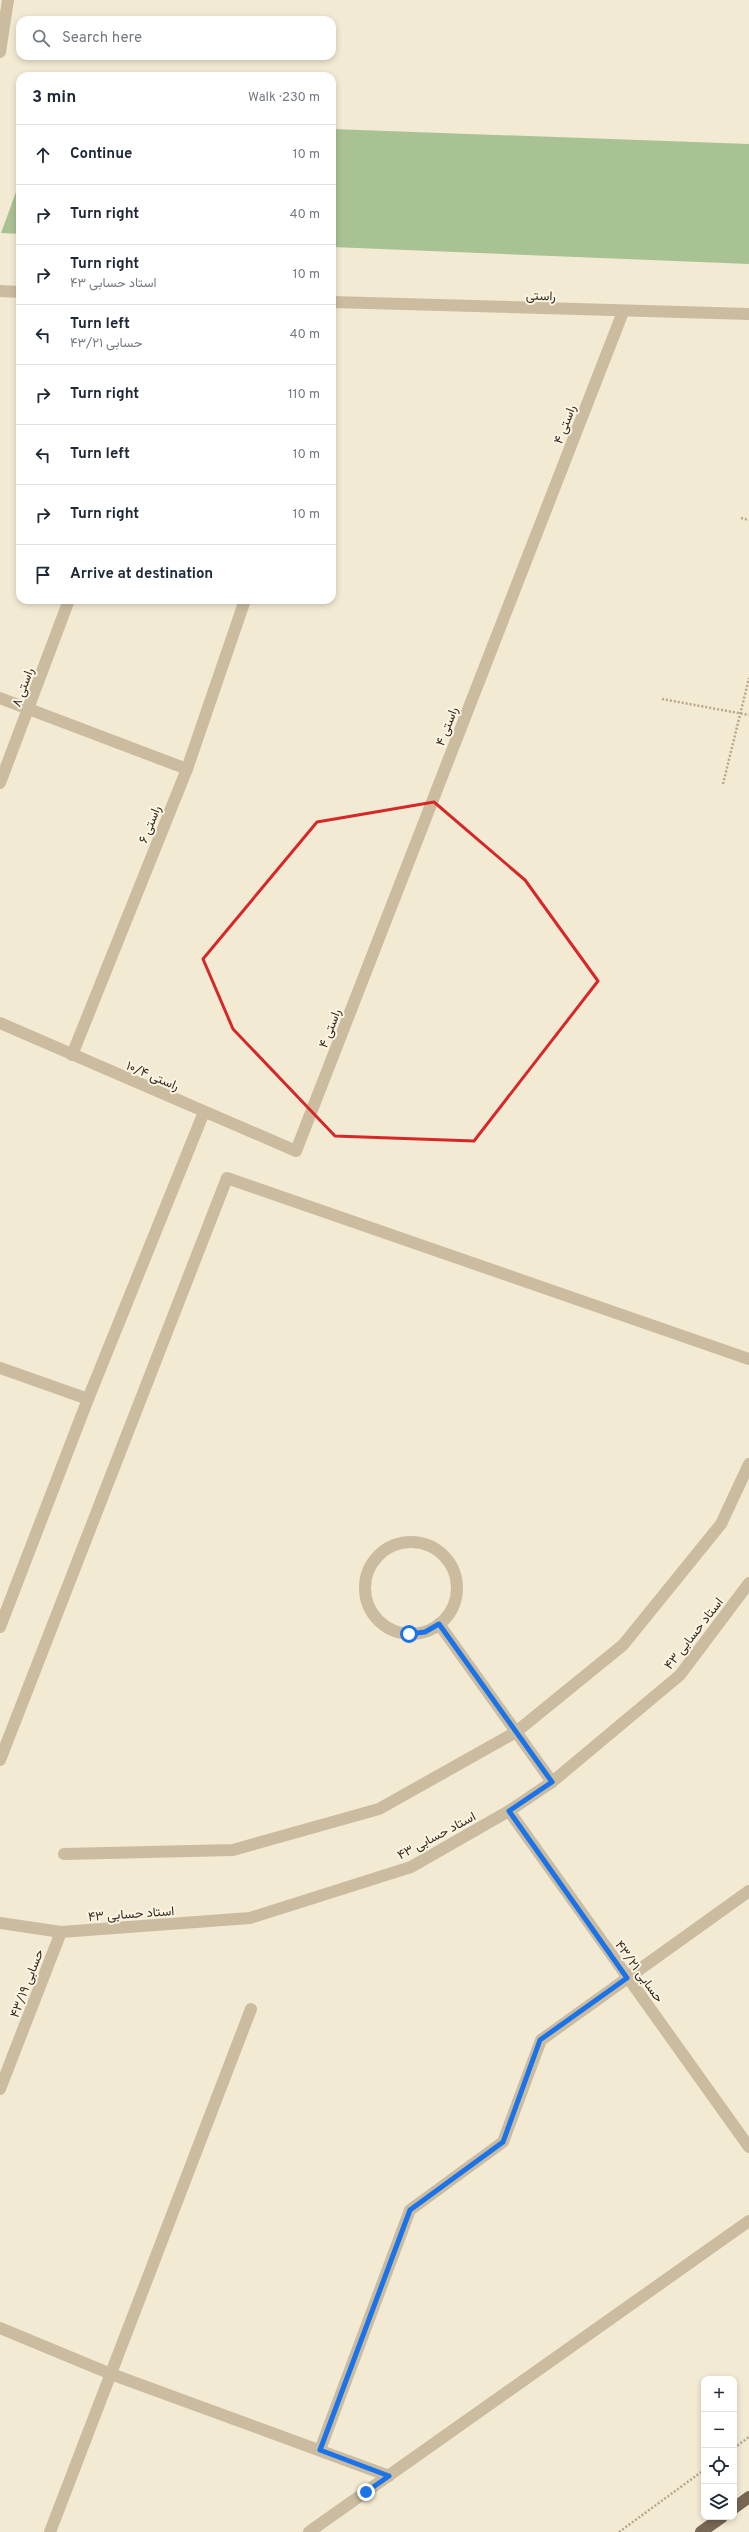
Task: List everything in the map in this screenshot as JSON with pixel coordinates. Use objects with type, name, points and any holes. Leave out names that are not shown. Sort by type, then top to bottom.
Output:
[{"type":"main road","points":[[737,2506],[749,2497]]},
{"type":"main road","points":[[701,2532],[718,2520]]},
{"type":"street","points":[[0,52],[8,0]]},
{"type":"street","points":[[0,291],[16,292]]},
{"type":"street","name":"راستی","points":[[336,302],[623,312],[749,314]]},
{"type":"street","name":"راستی ۴","points":[[296,1151],[623,312]]},
{"type":"street","name":"راستی ۸","points":[[0,783],[68,604]]},
{"type":"street","name":"راستی ۶","points":[[72,1055],[187,769],[244,604]]},
{"type":"street","points":[[0,698],[187,769]]},
{"type":"street","name":"راستی ۱۰/۴","points":[[0,1023],[296,1151]]},
{"type":"street","points":[[0,1627],[88,1399],[204,1112]]},
{"type":"street","points":[[0,1760],[227,1178],[749,1359]]},
{"type":"street","points":[[0,1368],[88,1399]]},
{"type":"street","points":[[64,1854],[233,1850],[379,1809],[516,1732],[623,1645],[720,1524],[749,1464]]},
{"type":"street","points":[[396,1544],[427,1545],[441,1554],[451,1566],[456,1581],[456,1597],[450,1612],[439,1624],[425,1632],[409,1634],[394,1631],[380,1623],[373,1615],[365,1596],[365,1579],[371,1564],[382,1552],[396,1544]]},
{"type":"street","name":"استاد حسابی ۴۳","points":[[0,1923],[61,1932],[250,1918],[411,1867],[509,1811],[552,1782],[680,1676],[749,1584]]},
{"type":"street","points":[[439,1624],[552,1782]]},
{"type":"street","name":"حسابی ۴۳/۲۱","points":[[509,1811],[627,1978],[749,2146]]},
{"type":"street","points":[[320,2450],[410,2210],[503,2142],[540,2040],[749,1891]]},
{"type":"street","name":"حسابی ۴۳/۱۹","points":[[0,2089],[61,1932]]},
{"type":"street","points":[[50,2532],[251,2009]]},
{"type":"street","points":[[309,2532],[749,2221]]},
{"type":"street","points":[[0,2328],[111,2374],[389,2476]]},
{"type":"path","points":[[741,518],[749,520]]},
{"type":"path","points":[[723,784],[749,678]]},
{"type":"path","points":[[662,699],[749,715]]},
{"type":"path","points":[[737,2446],[749,2437]]},
{"type":"path","points":[[619,2532],[701,2472]]},
{"type":"highlighted area","points":[[434,802],[525,880],[598,981],[474,1141],[335,1136],[233,1029],[203,959],[317,822]]},
{"type":"green space","points":[[336,129],[749,144],[749,264],[336,247]]},
{"type":"green space","points":[[16,192],[16,234],[1,233]]},
{"type":"route","points":[[366,2492],[389,2476],[320,2450],[410,2210],[503,2142],[540,2040],[627,1978],[509,1811],[552,1782],[439,1624],[425,1632],[409,1634]]}]
